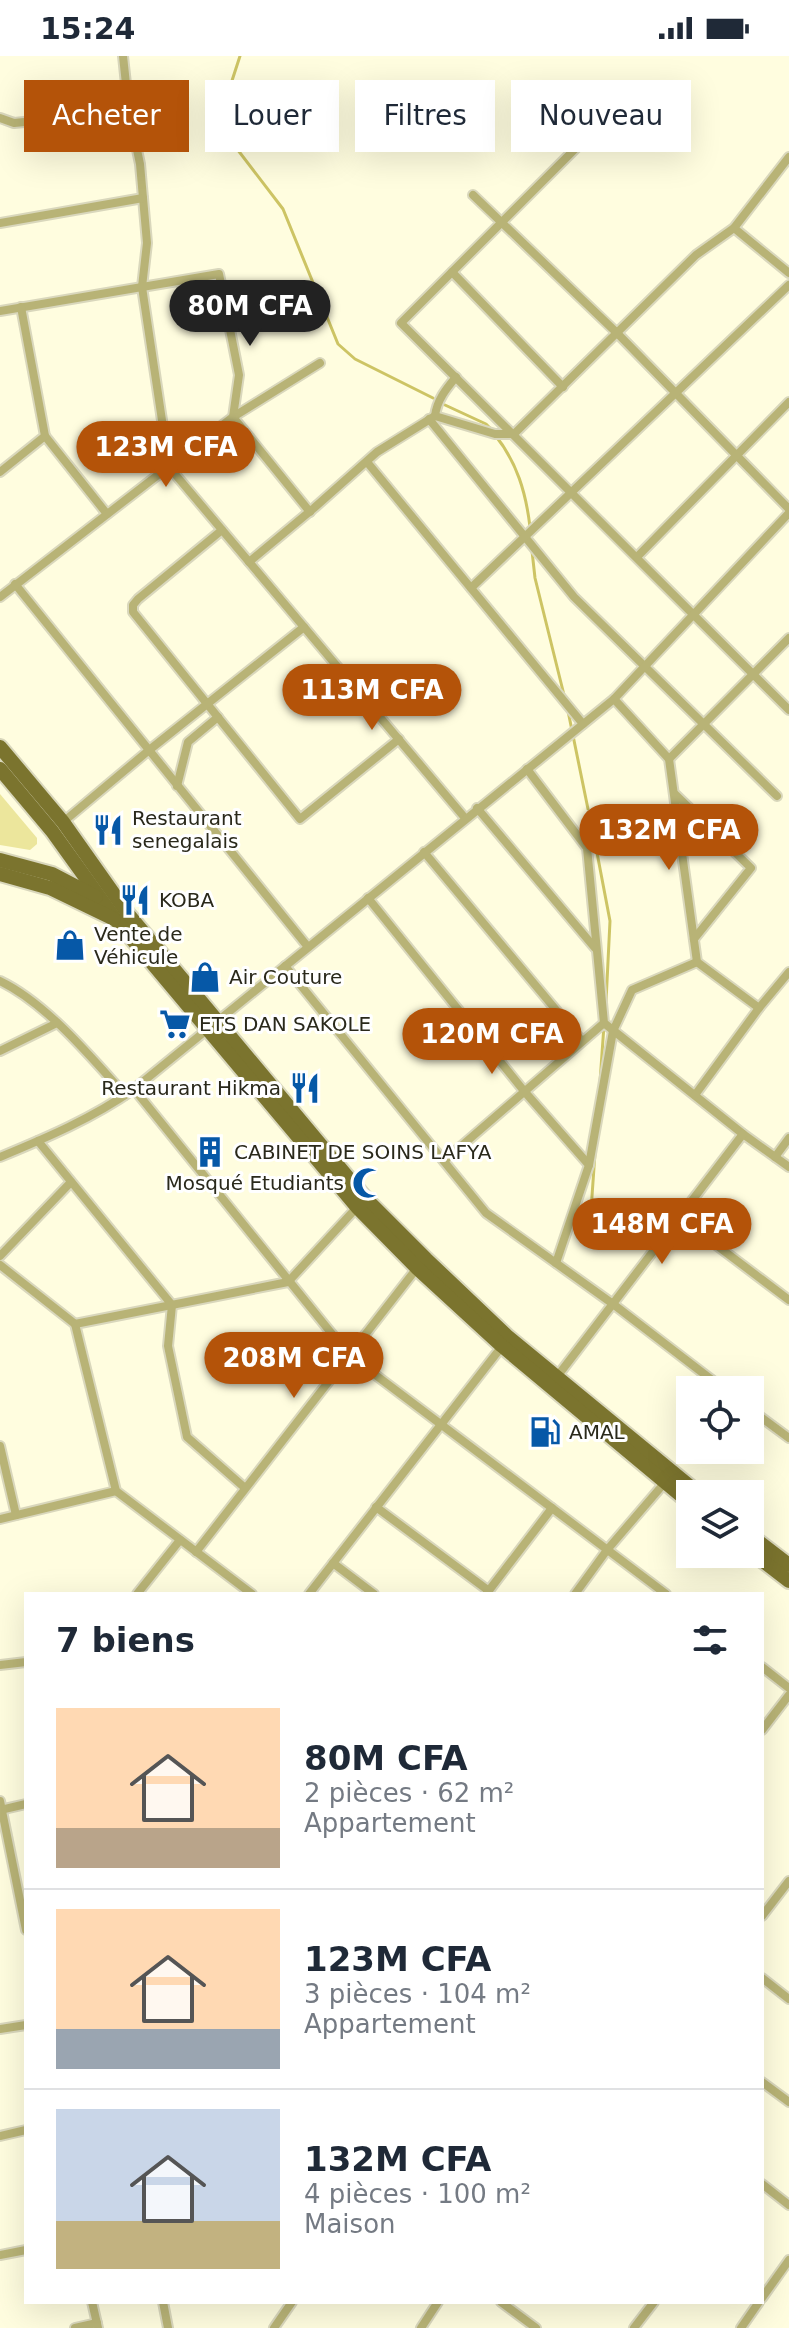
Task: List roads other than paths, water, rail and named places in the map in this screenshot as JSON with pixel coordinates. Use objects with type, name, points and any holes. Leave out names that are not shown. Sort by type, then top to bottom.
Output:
[{"type":"main road","points":[[0,747],[122,917],[417,1268],[676,1487]]},
{"type":"main road","points":[[0,769],[58,827],[63,846],[102,901]]},
{"type":"main road","points":[[51,881],[63,846]]},
{"type":"main road","points":[[0,860],[51,881],[122,917]]},
{"type":"main road","points":[[0,874],[77,885],[102,901],[142,930],[212,1026]]},
{"type":"main road","points":[[361,1203],[505,1342],[556,1378],[581,1406]]},
{"type":"main road","points":[[668,1478],[676,1482]]},
{"type":"main road","points":[[764,1555],[789,1565]]},
{"type":"main road","points":[[764,1557],[789,1581]]},
{"type":"street","points":[[123,56],[126,80]]},
{"type":"street","points":[[0,118],[14,123],[24,122]]},
{"type":"street","points":[[137,152],[147,243],[142,287],[169,467],[465,818]]},
{"type":"street","points":[[572,152],[401,323],[789,710]]},
{"type":"street","points":[[432,417],[495,434],[514,434],[696,255],[734,228],[789,157]]},
{"type":"street","points":[[0,1157],[108,1107],[134,1089],[614,699],[789,511],[618,334],[473,195]]},
{"type":"street","points":[[0,223],[143,198]]},
{"type":"street","points":[[734,228],[789,273]]},
{"type":"street","points":[[452,272],[563,387]]},
{"type":"street","points":[[0,311],[219,274],[239,375],[233,417],[310,512]]},
{"type":"street","points":[[471,588],[789,285]]},
{"type":"street","points":[[21,307],[45,436],[107,514]]},
{"type":"street","points":[[0,597],[233,417],[320,363]]},
{"type":"street","points":[[249,562],[377,452],[432,417],[444,392],[456,377]]},
{"type":"street","points":[[637,557],[789,402]]},
{"type":"street","points":[[432,417],[574,597],[777,796]]},
{"type":"street","points":[[0,472],[45,436]]},
{"type":"street","points":[[367,462],[583,724]]},
{"type":"street","points":[[222,530],[133,605],[133,612],[300,819],[399,739]]},
{"type":"street","points":[[15,584],[308,947]]},
{"type":"street","points":[[58,827],[304,627]]},
{"type":"street","points":[[669,759],[789,638]]},
{"type":"street","points":[[614,699],[669,759],[697,962],[759,1008]]},
{"type":"street","points":[[177,786],[188,742],[218,717]]},
{"type":"street","points":[[177,728],[188,742]]},
{"type":"street","points":[[527,769],[587,848],[604,1023],[789,1167]]},
{"type":"street","points":[[675,794],[751,868],[694,939]]},
{"type":"street","points":[[477,808],[596,949]]},
{"type":"street","points":[[424,852],[582,1041]]},
{"type":"street","points":[[368,898],[524,1091],[589,1165]]},
{"type":"street","points":[[556,1263],[589,1165],[613,1031],[632,990],[697,962]]},
{"type":"street","points":[[285,966],[486,1213],[707,1376]]},
{"type":"street","points":[[695,1095],[789,972]]},
{"type":"street","points":[[0,981],[13,987],[57,1023],[125,1095]]},
{"type":"street","points":[[0,1051],[57,1023]]},
{"type":"street","points":[[444,1161],[604,1023]]},
{"type":"street","points":[[134,1089],[349,1355],[663,1592]]},
{"type":"street","points":[[556,1378],[743,1134]]},
{"type":"street","points":[[775,1157],[789,1138]]},
{"type":"street","points":[[38,1141],[172,1305],[168,1346],[187,1437],[245,1488]]},
{"type":"street","points":[[0,1256],[71,1182]]},
{"type":"street","points":[[75,1324],[288,1282],[361,1203]]},
{"type":"street","points":[[679,1217],[789,1300]]},
{"type":"street","points":[[0,1265],[75,1324],[116,1491],[249,1592]]},
{"type":"street","points":[[196,1552],[417,1268]]},
{"type":"street","points":[[311,1592],[505,1342]]},
{"type":"street","points":[[764,1419],[789,1438]]},
{"type":"street","points":[[0,1446],[16,1515]]},
{"type":"street","points":[[576,1592],[607,1550],[668,1478]]},
{"type":"street","points":[[0,1519],[116,1491]]},
{"type":"street","points":[[376,1507],[488,1592],[552,1508]]},
{"type":"street","points":[[139,1592],[180,1540]]},
{"type":"street","points":[[333,1563],[371,1592]]},
{"type":"street","points":[[0,1665],[24,1662]]},
{"type":"street","points":[[764,1669],[789,1688]]},
{"type":"street","points":[[764,1727],[789,1695]]},
{"type":"street","points":[[24,1804],[1,1807],[24,1920]]},
{"type":"street","points":[[764,1913],[789,1881]]},
{"type":"street","points":[[764,1980],[789,1999]]},
{"type":"street","points":[[0,2029],[24,2025]]},
{"type":"street","points":[[764,2083],[789,2102]]},
{"type":"street","points":[[0,2136],[24,2130]]},
{"type":"street","points":[[764,2186],[789,2205]]},
{"type":"street","points":[[0,2255],[24,2250]]},
{"type":"street","points":[[764,2296],[789,2260]]},
{"type":"street","points":[[75,2328],[97,2326],[92,2304]]},
{"type":"street","points":[[164,2304],[168,2328]]},
{"type":"street","points":[[274,2328],[291,2304]]},
{"type":"street","points":[[421,2328],[437,2304]]},
{"type":"street","points":[[504,2304],[536,2328]]},
{"type":"street","points":[[634,2328],[652,2304]]},
{"type":"street","points":[[741,2328],[758,2304]]},
{"type":"waterway","points":[[240,56],[221,128],[283,209],[338,344],[355,359],[433,398]]},
{"type":"waterway","points":[[445,405],[491,429]]},
{"type":"waterway","points":[[495,435],[519,478],[530,527]]},
{"type":"waterway","points":[[532,551],[535,578],[565,699]]},
{"type":"waterway","points":[[568,711],[588,809]]},
{"type":"waterway","points":[[594,837],[610,921],[606,1002]]},
{"type":"waterway","points":[[600,1082],[604,1025]]},
{"type":"waterway","points":[[590,1225],[595,1153]]},
{"type":"place","name":"Restaurant senegalais","points":[[108,830]]},
{"type":"place","name":"KOBA","points":[[135,900]]},
{"type":"place","name":"Vente de Véhicule","points":[[70,945]]},
{"type":"place","name":"Air Couture","points":[[205,977]]},
{"type":"place","name":"ETS DAN SAKOLE","points":[[175,1024]]},
{"type":"place","name":"Restaurant Hikma","points":[[305,1088]]},
{"type":"place","name":"CABINET DE SOINS LAFYA","points":[[210,1152]]},
{"type":"place","name":"Mosqué Etudiants","points":[[368,1183]]},
{"type":"place","name":"AMAL","points":[[545,1432]]}]
